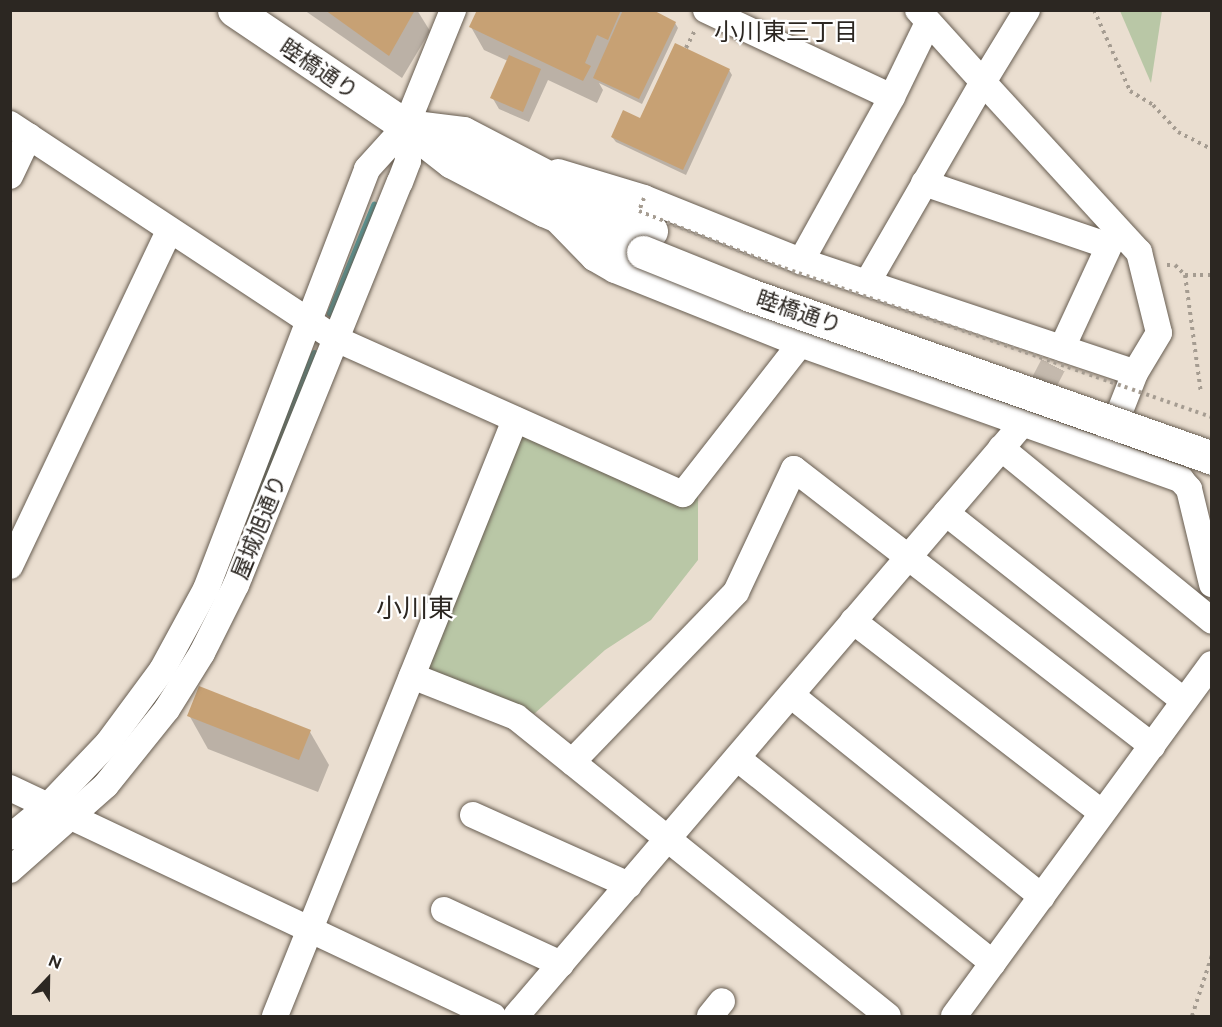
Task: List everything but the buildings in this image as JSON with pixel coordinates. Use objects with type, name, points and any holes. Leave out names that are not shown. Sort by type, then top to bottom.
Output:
[{"type":"main road","name":"睦橋通り","points":[[234,10],[406,126],[452,162],[550,213],[753,273],[1212,435]]},
{"type":"main road","name":"睦橋通り","points":[[406,126],[463,133],[513,159],[647,242],[750,295],[1212,458]]},
{"type":"street","name":"屋城旭通り","points":[[10,837],[48,806],[108,743],[162,670],[206,589],[368,169],[406,126],[453,10]]},
{"type":"street","points":[[706,10],[891,97]]},
{"type":"street","points":[[867,283],[1027,10]]},
{"type":"street","points":[[801,261],[891,97],[923,17],[983,82],[1113,237],[1145,262],[1159,333],[1135,374],[1105,451]]},
{"type":"street","name":"屋城旭通り","points":[[10,870],[106,785],[149,734],[202,653],[236,585],[408,161],[406,126]]},
{"type":"street","points":[[10,176],[20,130],[169,231],[336,339],[683,494],[800,344]]},
{"type":"street","points":[[513,159],[644,198],[801,261],[1135,374]]},
{"type":"street","points":[[924,183],[1113,237]]},
{"type":"street","points":[[550,213],[577,243],[615,270],[800,344],[1181,480],[1189,489],[1212,584]]},
{"type":"street","points":[[10,566],[169,231]]},
{"type":"street","points":[[1062,348],[1113,237]]},
{"type":"street","points":[[275,1017],[515,420]]},
{"type":"street","points":[[516,1017],[1023,423]]},
{"type":"street","points":[[1001,448],[1212,621]]},
{"type":"street","points":[[572,762],[736,592],[794,469],[1152,746]]},
{"type":"street","points":[[946,513],[1184,701]]},
{"type":"street","points":[[853,621],[1102,813]]},
{"type":"street","points":[[954,1017],[1212,664]]},
{"type":"street","points":[[412,676],[516,717],[888,1017]]},
{"type":"street","points":[[791,695],[1041,897]]},
{"type":"street","points":[[737,758],[993,963]]},
{"type":"street","points":[[10,788],[70,819],[493,1017]]},
{"type":"street","points":[[473,815],[628,885]]},
{"type":"street","points":[[444,910],[561,964]]},
{"type":"path","points":[[1094,10],[1130,91],[1153,105],[1178,132],[1212,149]]},
{"type":"path","points":[[644,198],[639,211],[778,266],[1212,417]]},
{"type":"path","points":[[1175,265],[1185,275],[1212,275]]},
{"type":"path","points":[[1185,275],[1185,296],[1201,393]]},
{"type":"path","points":[[1192,1017],[1212,956]]},
{"type":"green space","points":[[1120,11],[1162,11],[1151,83]]},
{"type":"green space","points":[[522,435],[685,506],[698,492],[698,560],[651,620],[605,650],[534,714],[426,671]]},
{"type":"waterway","points":[[330,313],[374,205]]},
{"type":"waterway","points":[[247,518],[314,353]]},
{"type":"waterway","points":[[138,724],[170,679]]},
{"type":"tunnel","points":[[1023,423],[1062,348]]},
{"type":"district","name":"小川東三丁目","points":[[786,32]]},
{"type":"district","name":"小川東","points":[[415,609]]}]
